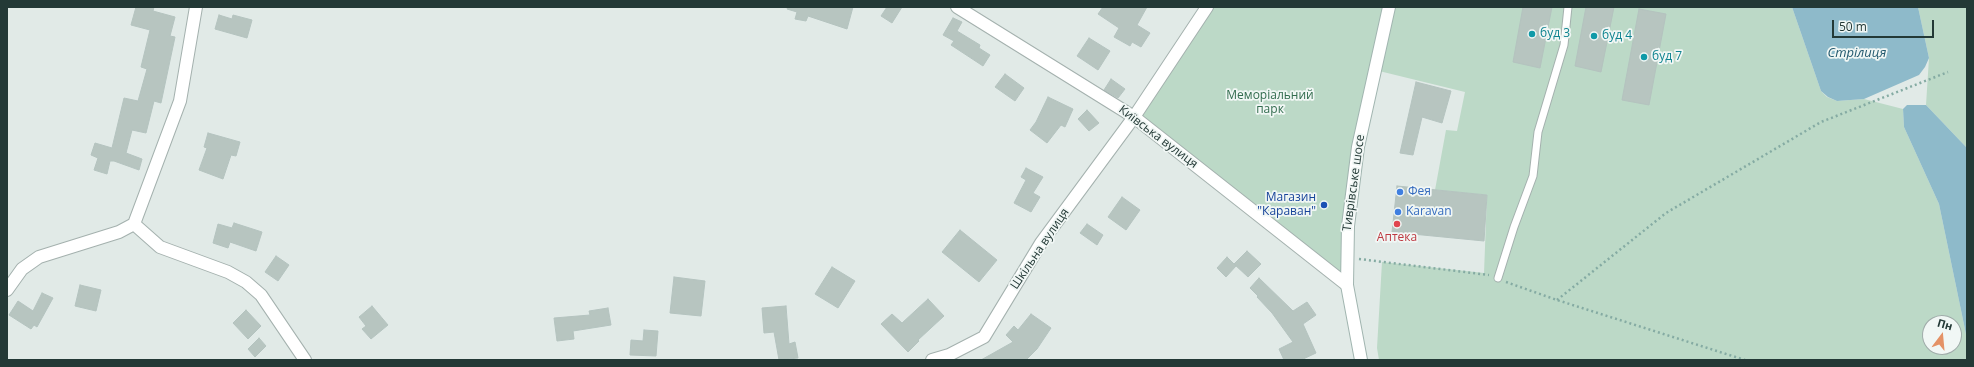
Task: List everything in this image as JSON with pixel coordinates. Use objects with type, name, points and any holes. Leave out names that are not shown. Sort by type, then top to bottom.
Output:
[{"type":"street","points":[[7,290],[22,269],[39,257],[119,232],[134,224],[180,101],[196,7]]},
{"type":"street","name":"Київська вулиця","points":[[957,7],[1134,117],[1347,285]]},
{"type":"street","name":"Шкільна вулиця","points":[[932,360],[950,355],[984,337],[1041,243],[1134,117],[1207,7]]},
{"type":"street","name":"Тиврівське шосе","points":[[1361,360],[1347,285],[1346,258],[1349,203],[1358,146],[1389,7]]},
{"type":"street","points":[[134,224],[160,247],[228,272],[246,282],[261,296],[305,360]]},
{"type":"lane","points":[[1498,278],[1514,227],[1533,176],[1538,132],[1564,45],[1568,7]]},
{"type":"path","points":[[1556,300],[1666,213],[1821,122],[1948,72]]},
{"type":"path","points":[[1346,258],[1484,273],[1556,300],[1745,360]]},
{"type":"green space","name":"Меморіальний парк","points":[[1207,7],[1792,7],[1821,91],[1827,97],[1837,101],[1864,99],[1903,109],[1904,127],[1939,204],[1967,339],[1967,360],[1379,360],[1377,348],[1382,262],[1484,273],[1487,195],[1435,190],[1446,130],[1457,131],[1465,92],[1375,70],[1358,147],[1347,285],[1134,117]]},
{"type":"green space","points":[[1918,7],[1967,7],[1967,148],[1926,105],[1929,58]]},
{"type":"water","name":"Стрілиця","points":[[1792,7],[1918,7],[1929,58],[1919,75],[1864,99],[1837,101],[1828,97],[1821,91]]},
{"type":"water","points":[[1907,105],[1926,105],[1967,148],[1967,339],[1939,204],[1904,127],[1903,109]]},
{"type":"building","points":[[136,7],[154,7],[153,11],[175,17],[170,36],[175,37],[161,103],[154,101],[146,133],[132,130],[126,153],[142,159],[139,170],[110,161],[107,174],[94,170],[98,158],[91,155],[95,143],[112,148],[124,98],[138,101],[147,69],[141,67],[150,30],[131,25]]},
{"type":"building","points":[[788,7],[853,7],[847,29],[808,16],[806,21],[795,19],[797,12],[787,9]]},
{"type":"building","points":[[887,7],[902,7],[892,23],[881,16]]},
{"type":"building","points":[[1103,7],[1147,7],[1137,25],[1150,33],[1141,47],[1132,42],[1130,46],[1114,37],[1119,28],[1098,14]]},
{"type":"building","name":"буд 3","points":[[1523,7],[1552,7],[1540,68],[1513,62]]},
{"type":"building","name":"буд 4","points":[[1586,7],[1614,7],[1601,72],[1575,66]]},
{"type":"building","name":"буд 7","points":[[1639,9],[1666,14],[1649,105],[1622,100]]},
{"type":"building","points":[[219,15],[232,19],[233,15],[252,20],[247,38],[215,29]]},
{"type":"building","points":[[953,18],[962,22],[957,31],[980,45],[979,48],[990,55],[983,66],[951,45],[954,41],[943,35]]},
{"type":"building","points":[[1089,38],[1110,51],[1098,70],[1077,56]]},
{"type":"building","points":[[1005,74],[1024,88],[1015,101],[995,87]]},
{"type":"building","points":[[1111,79],[1125,89],[1118,98],[1104,90]]},
{"type":"building","points":[[1416,82],[1451,91],[1442,123],[1422,117],[1413,155],[1400,153]]},
{"type":"building","points":[[1048,97],[1073,109],[1065,127],[1061,125],[1047,143],[1030,130],[1036,122]]},
{"type":"building","points":[[1087,110],[1099,123],[1089,131],[1078,119]]},
{"type":"building","points":[[208,133],[240,142],[236,156],[231,155],[223,179],[199,170],[207,148],[204,147]]},
{"type":"building","points":[[1026,168],[1043,177],[1033,193],[1040,197],[1031,212],[1014,203],[1026,180],[1021,177]]},
{"type":"building","points":[[1397,186],[1487,195],[1484,241],[1392,232]]},
{"type":"building","points":[[1122,197],[1140,210],[1126,230],[1108,217]]},
{"type":"building","points":[[234,223],[262,232],[256,251],[230,242],[228,248],[213,243],[218,224],[232,228]]},
{"type":"building","points":[[1087,224],[1103,235],[1097,245],[1080,233]]},
{"type":"building","points":[[960,230],[997,260],[979,282],[942,252]]},
{"type":"building","points":[[1247,251],[1261,264],[1248,277],[1234,264]]},
{"type":"building","points":[[276,256],[289,265],[278,281],[265,272]]},
{"type":"building","points":[[1227,257],[1236,266],[1226,277],[1217,268]]},
{"type":"building","points":[[832,267],[855,281],[838,308],[815,294]]},
{"type":"building","points":[[674,277],[705,281],[701,316],[670,313]]},
{"type":"building","points":[[1259,278],[1293,311],[1307,302],[1316,315],[1303,324],[1316,353],[1301,360],[1284,360],[1279,349],[1293,342],[1272,313],[1250,288]]},
{"type":"building","points":[[80,285],[101,290],[96,311],[75,306]]},
{"type":"building","points":[[42,293],[53,298],[37,327],[34,325],[31,329],[9,315],[18,301],[33,311]]},
{"type":"building","points":[[928,299],[944,316],[918,340],[919,341],[908,352],[881,324],[892,314],[902,323]]},
{"type":"building","points":[[372,306],[388,325],[371,339],[362,329],[366,326],[359,317]]},
{"type":"building","points":[[786,306],[789,344],[795,342],[798,358],[779,360],[774,332],[764,333],[762,308]]},
{"type":"building","points":[[608,308],[611,325],[573,331],[574,339],[557,341],[554,318],[590,315],[589,311]]},
{"type":"building","points":[[246,310],[261,326],[248,339],[233,323]]},
{"type":"building","points":[[1031,314],[1051,328],[1037,349],[1026,360],[981,360],[1013,342],[1006,335],[1014,326],[1018,330]]},
{"type":"building","points":[[644,330],[658,331],[656,356],[630,355],[631,340],[643,341]]},
{"type":"building","points":[[259,338],[266,346],[255,357],[248,349]]},
{"type":"place","name":"буд 3","points":[[1532,34]]},
{"type":"place","name":"буд 4","points":[[1594,36]]},
{"type":"place","name":"буд 7","points":[[1644,57]]},
{"type":"place","name":"Фея","points":[[1400,192]]},
{"type":"place","name":"Магазин \"Караван\"","points":[[1324,205]]},
{"type":"place","name":"Karavan","points":[[1398,212]]},
{"type":"place","name":"Аптека","points":[[1397,224]]}]
